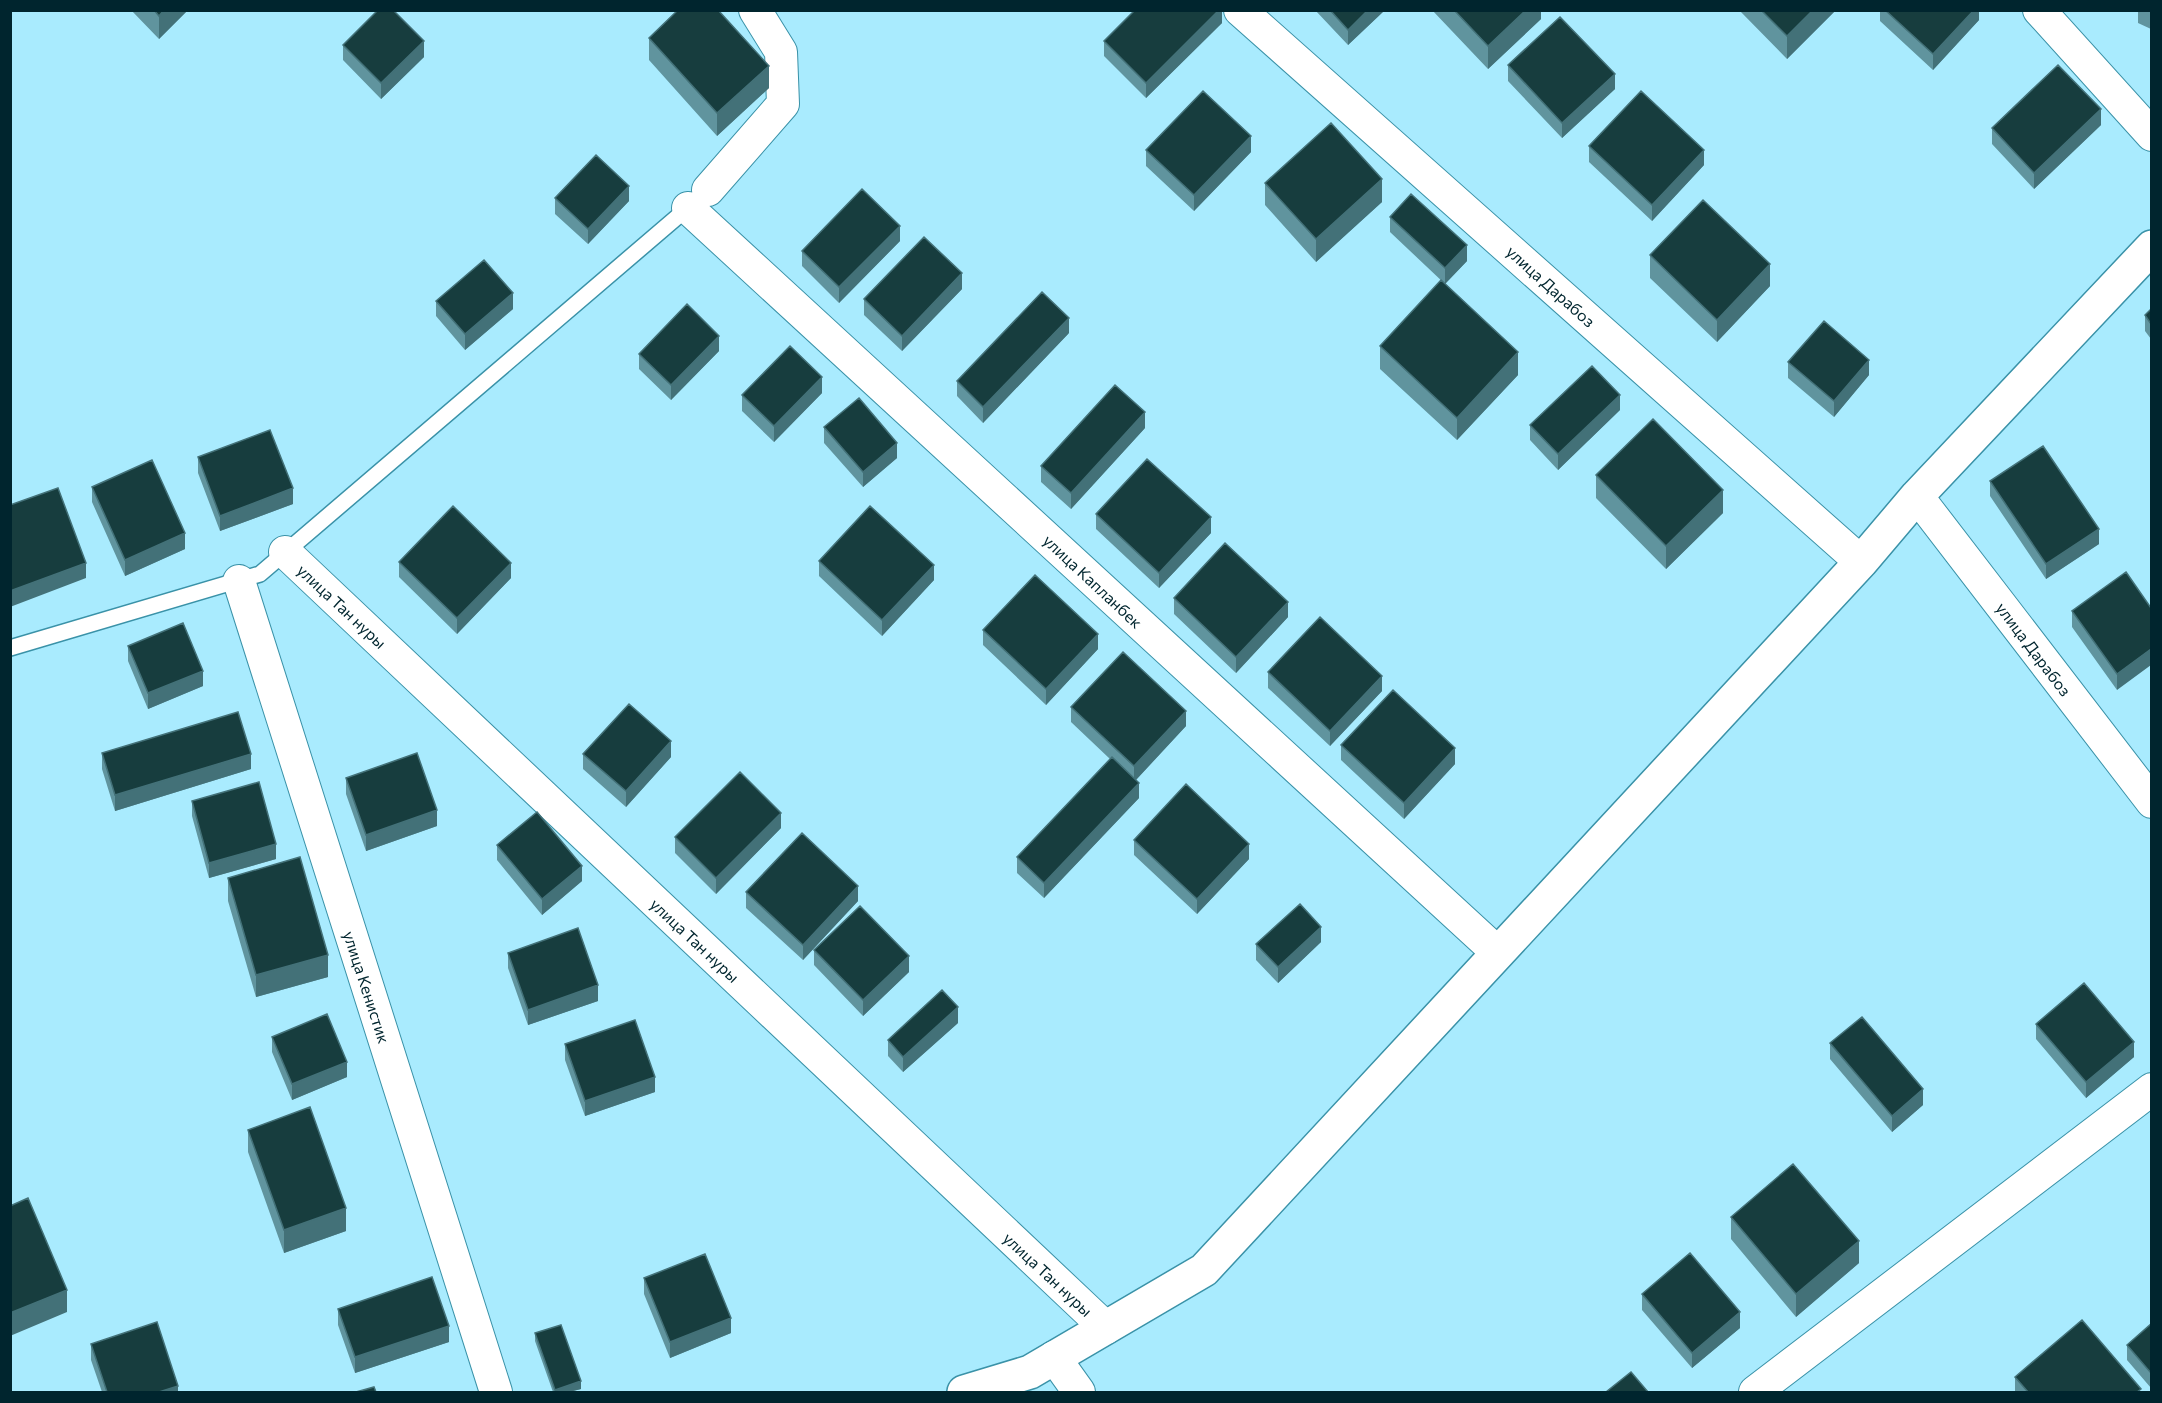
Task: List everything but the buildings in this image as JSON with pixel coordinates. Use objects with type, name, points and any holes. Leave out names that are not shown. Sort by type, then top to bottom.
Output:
[{"type":"street","points":[[698,199],[783,104],[781,52],[756,10]]},
{"type":"street","name":"улица Дарабоз","points":[[1240,10],[1861,562]]},
{"type":"street","points":[[2039,10],[2151,135]]},
{"type":"street","name":"улица Капланбек","points":[[698,199],[1498,953]]},
{"type":"street","points":[[964,1392],[1030,1372],[1204,1270],[1861,562],[1917,496],[2151,247]]},
{"type":"street","name":"улица Дарабоз","points":[[1917,496],[2151,802]]},
{"type":"street","name":"улица Тан нуры","points":[[285,552],[1106,1328]]},
{"type":"street","name":"улица Кенистик","points":[[239,580],[496,1392]]},
{"type":"street","points":[[1755,1392],[2151,1089]]},
{"type":"street","points":[[1054,1358],[1079,1392]]},
{"type":"lane","points":[[10,648],[260,574],[698,199]]}]
